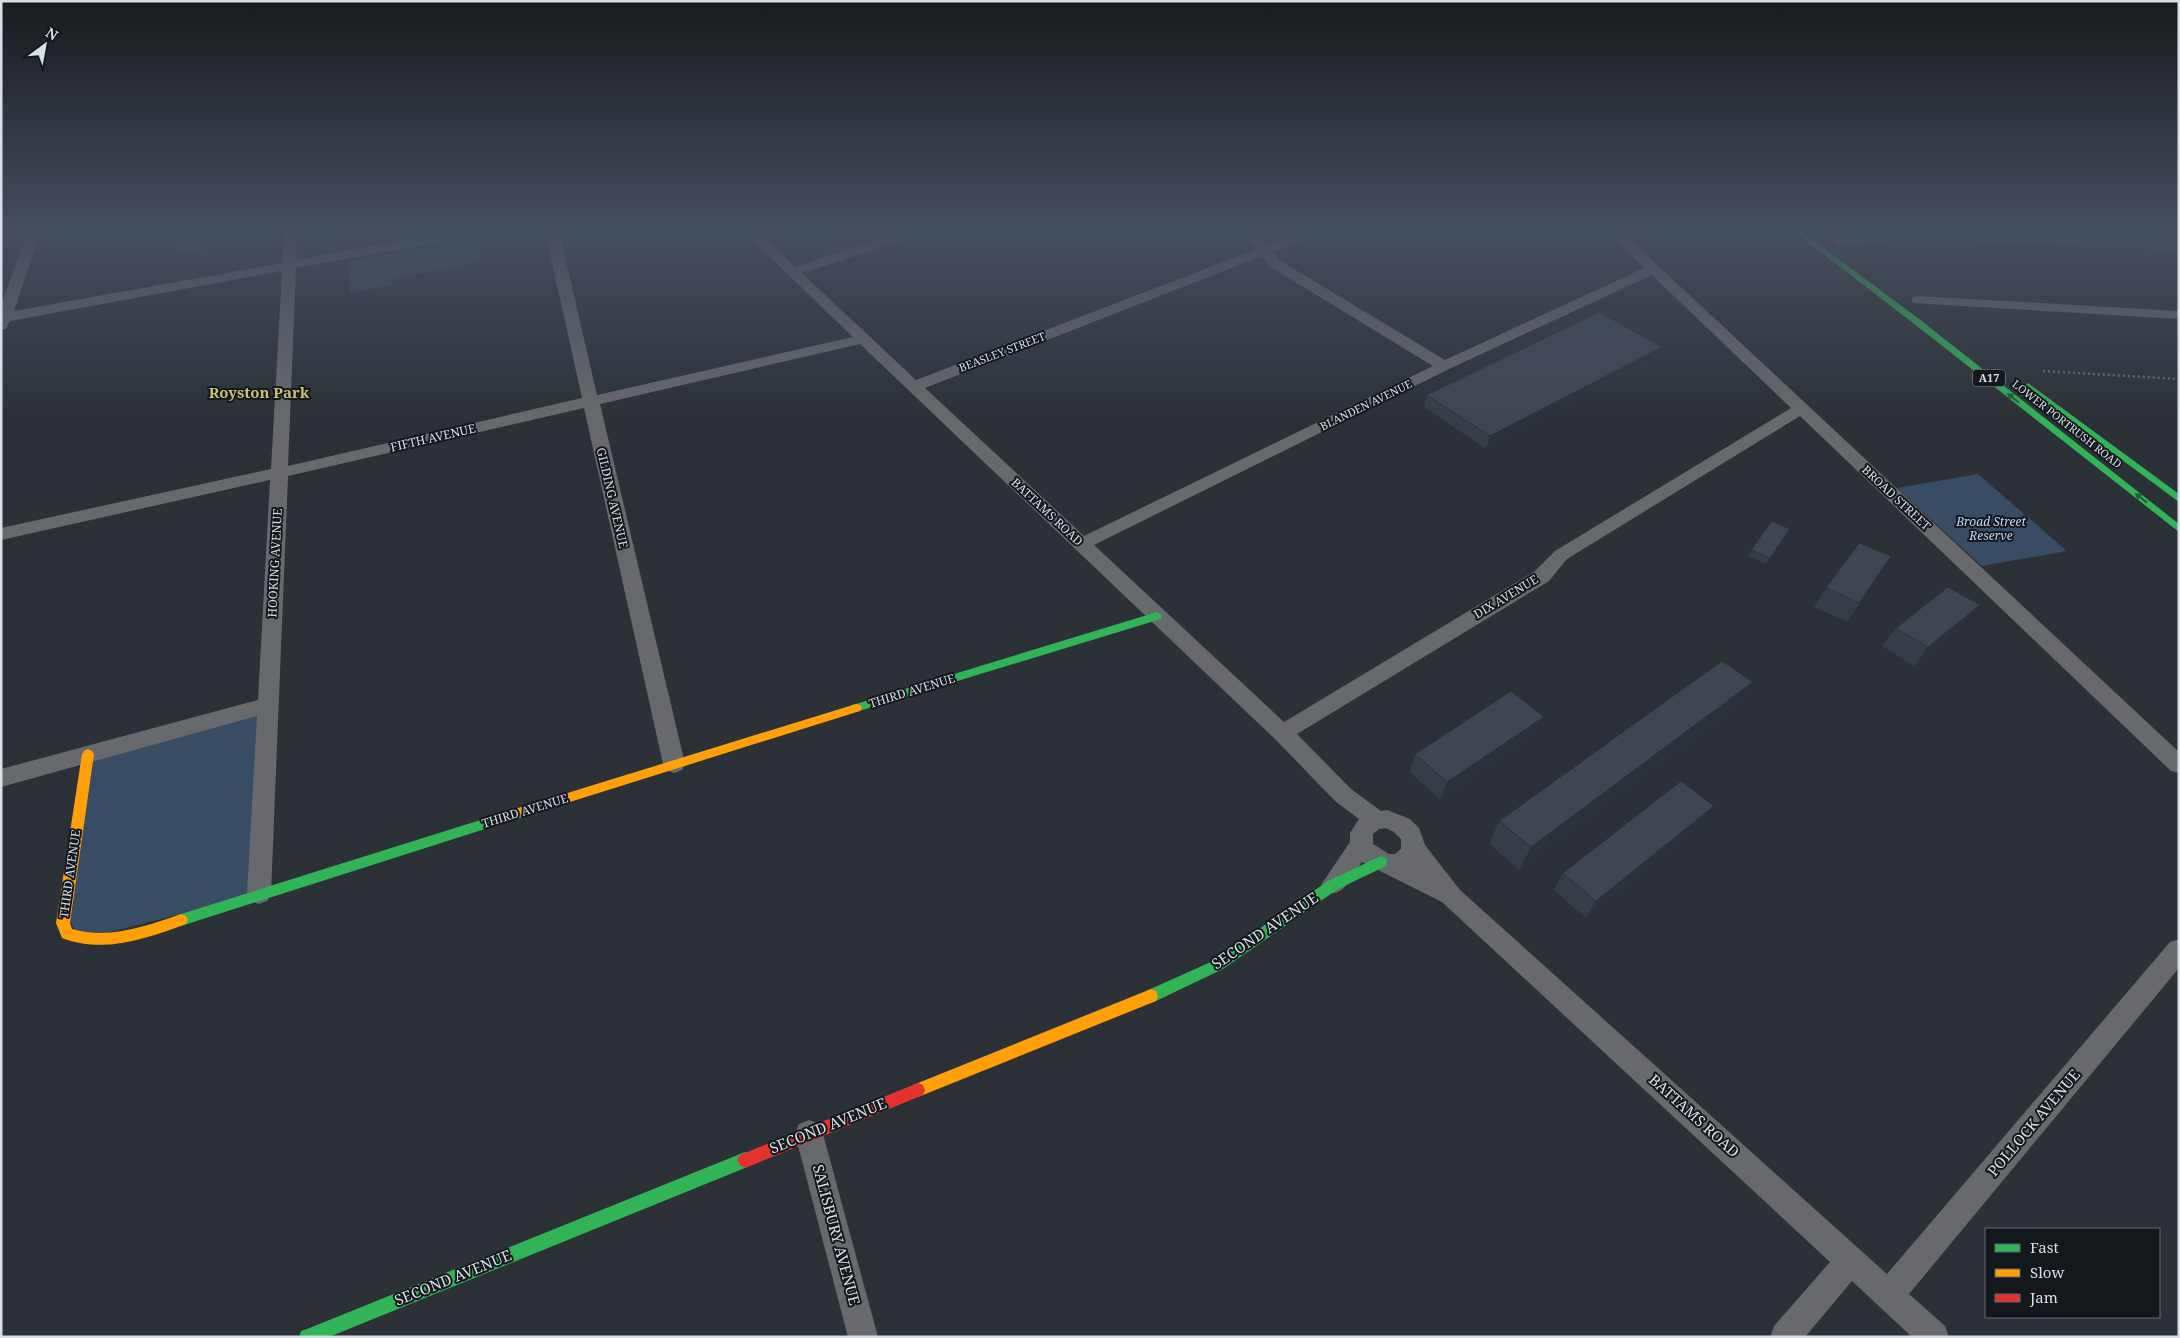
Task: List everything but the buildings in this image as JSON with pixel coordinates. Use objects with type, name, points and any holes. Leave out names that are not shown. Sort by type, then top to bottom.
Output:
[{"type":"main road","name":"LOWER PORTRUSH ROAD","points":[[1880,293],[2179,529]]},
{"type":"main road","points":[[1898,293],[1909,297],[1938,315]]},
{"type":"main road","points":[[1909,297],[1920,324]]},
{"type":"main road","name":"LOWER PORTRUSH ROAD","points":[[2021,380],[2179,499]]},
{"type":"main road","name":"THIRD AVENUE","points":[[88,754],[63,923],[67,934],[79,940],[98,942],[137,934],[674,764],[1157,616]]},
{"type":"main road","name":"SECOND AVENUE","points":[[307,1337],[1142,1000],[1218,965],[1333,885],[1386,863]]},
{"type":"street","points":[[2,321],[12,293]]},
{"type":"street","points":[[2,321],[146,293]]},
{"type":"street","name":"HOOKING AVENUE","points":[[259,894],[289,293]]},
{"type":"street","name":"GILDING AVENUE","points":[[566,293],[674,764]]},
{"type":"street","name":"BATTAMS ROAD","points":[[816,293],[912,387],[1082,544],[1282,734],[1342,795],[1367,831]]},
{"type":"street","name":"BEASLEY STREET","points":[[912,387],[1156,293]]},
{"type":"street","points":[[1324,293],[1444,366]]},
{"type":"street","name":"BLANDEN AVENUE","points":[[1082,544],[1444,366],[1601,293]]},
{"type":"street","name":"BROAD STREET","points":[[1677,293],[1802,408],[2179,765]]},
{"type":"street","points":[[1909,297],[2179,315]]},
{"type":"street","name":"FIFTH AVENUE","points":[[1,534],[279,473],[864,339]]},
{"type":"street","name":"DIX AVENUE","points":[[1282,734],[1542,576],[1561,556],[1802,408]]},
{"type":"street","points":[[1,778],[268,705]]},
{"type":"street","points":[[1387,819],[1398,822],[1408,829],[1413,836],[1413,853],[1407,859],[1386,863],[1368,854],[1367,831],[1387,819]]},
{"type":"street","name":"SECOND AVENUE","points":[[1333,885],[1367,831]]},
{"type":"street","name":"BATTAMS ROAD","points":[[1414,848],[1452,897],[1852,1260],[1934,1337]]},
{"type":"street","name":"BATTAMS ROAD","points":[[1386,863],[1452,897]]},
{"type":"street","name":"POLLOCK AVENUE","points":[[1889,1295],[2179,950]]},
{"type":"street","name":"SALISBURY AVENUE","points":[[809,1134],[863,1337]]},
{"type":"street","points":[[1785,1337],[1852,1260]]},
{"type":"path","points":[[2040,371],[2179,379]]},
{"type":"green space","name":"Broad Street Reserve","points":[[1978,474],[2067,551],[1982,566],[1897,488]]},
{"type":"green space","points":[[268,705],[259,894],[79,940],[64,908],[88,754]]},
{"type":"traffic: fast","points":[[1879,293],[2179,529]]},
{"type":"traffic: fast","points":[[2028,386],[2179,499]]},
{"type":"traffic: fast","points":[[856,708],[1157,616]]},
{"type":"traffic: fast","points":[[181,920],[522,812]]},
{"type":"traffic: fast","points":[[1151,996],[1218,965],[1333,885],[1381,862]]},
{"type":"traffic: fast","points":[[307,1337],[745,1160]]},
{"type":"traffic: slow","points":[[522,812],[856,708]]},
{"type":"traffic: slow","points":[[88,754],[63,923],[67,934],[96,940],[110,939],[139,934],[181,920]]},
{"type":"traffic: slow","points":[[918,1090],[1151,996]]},
{"type":"traffic: jam","points":[[745,1160],[918,1090]]},
{"type":"district","name":"Royston Park","points":[[259,393]]}]
